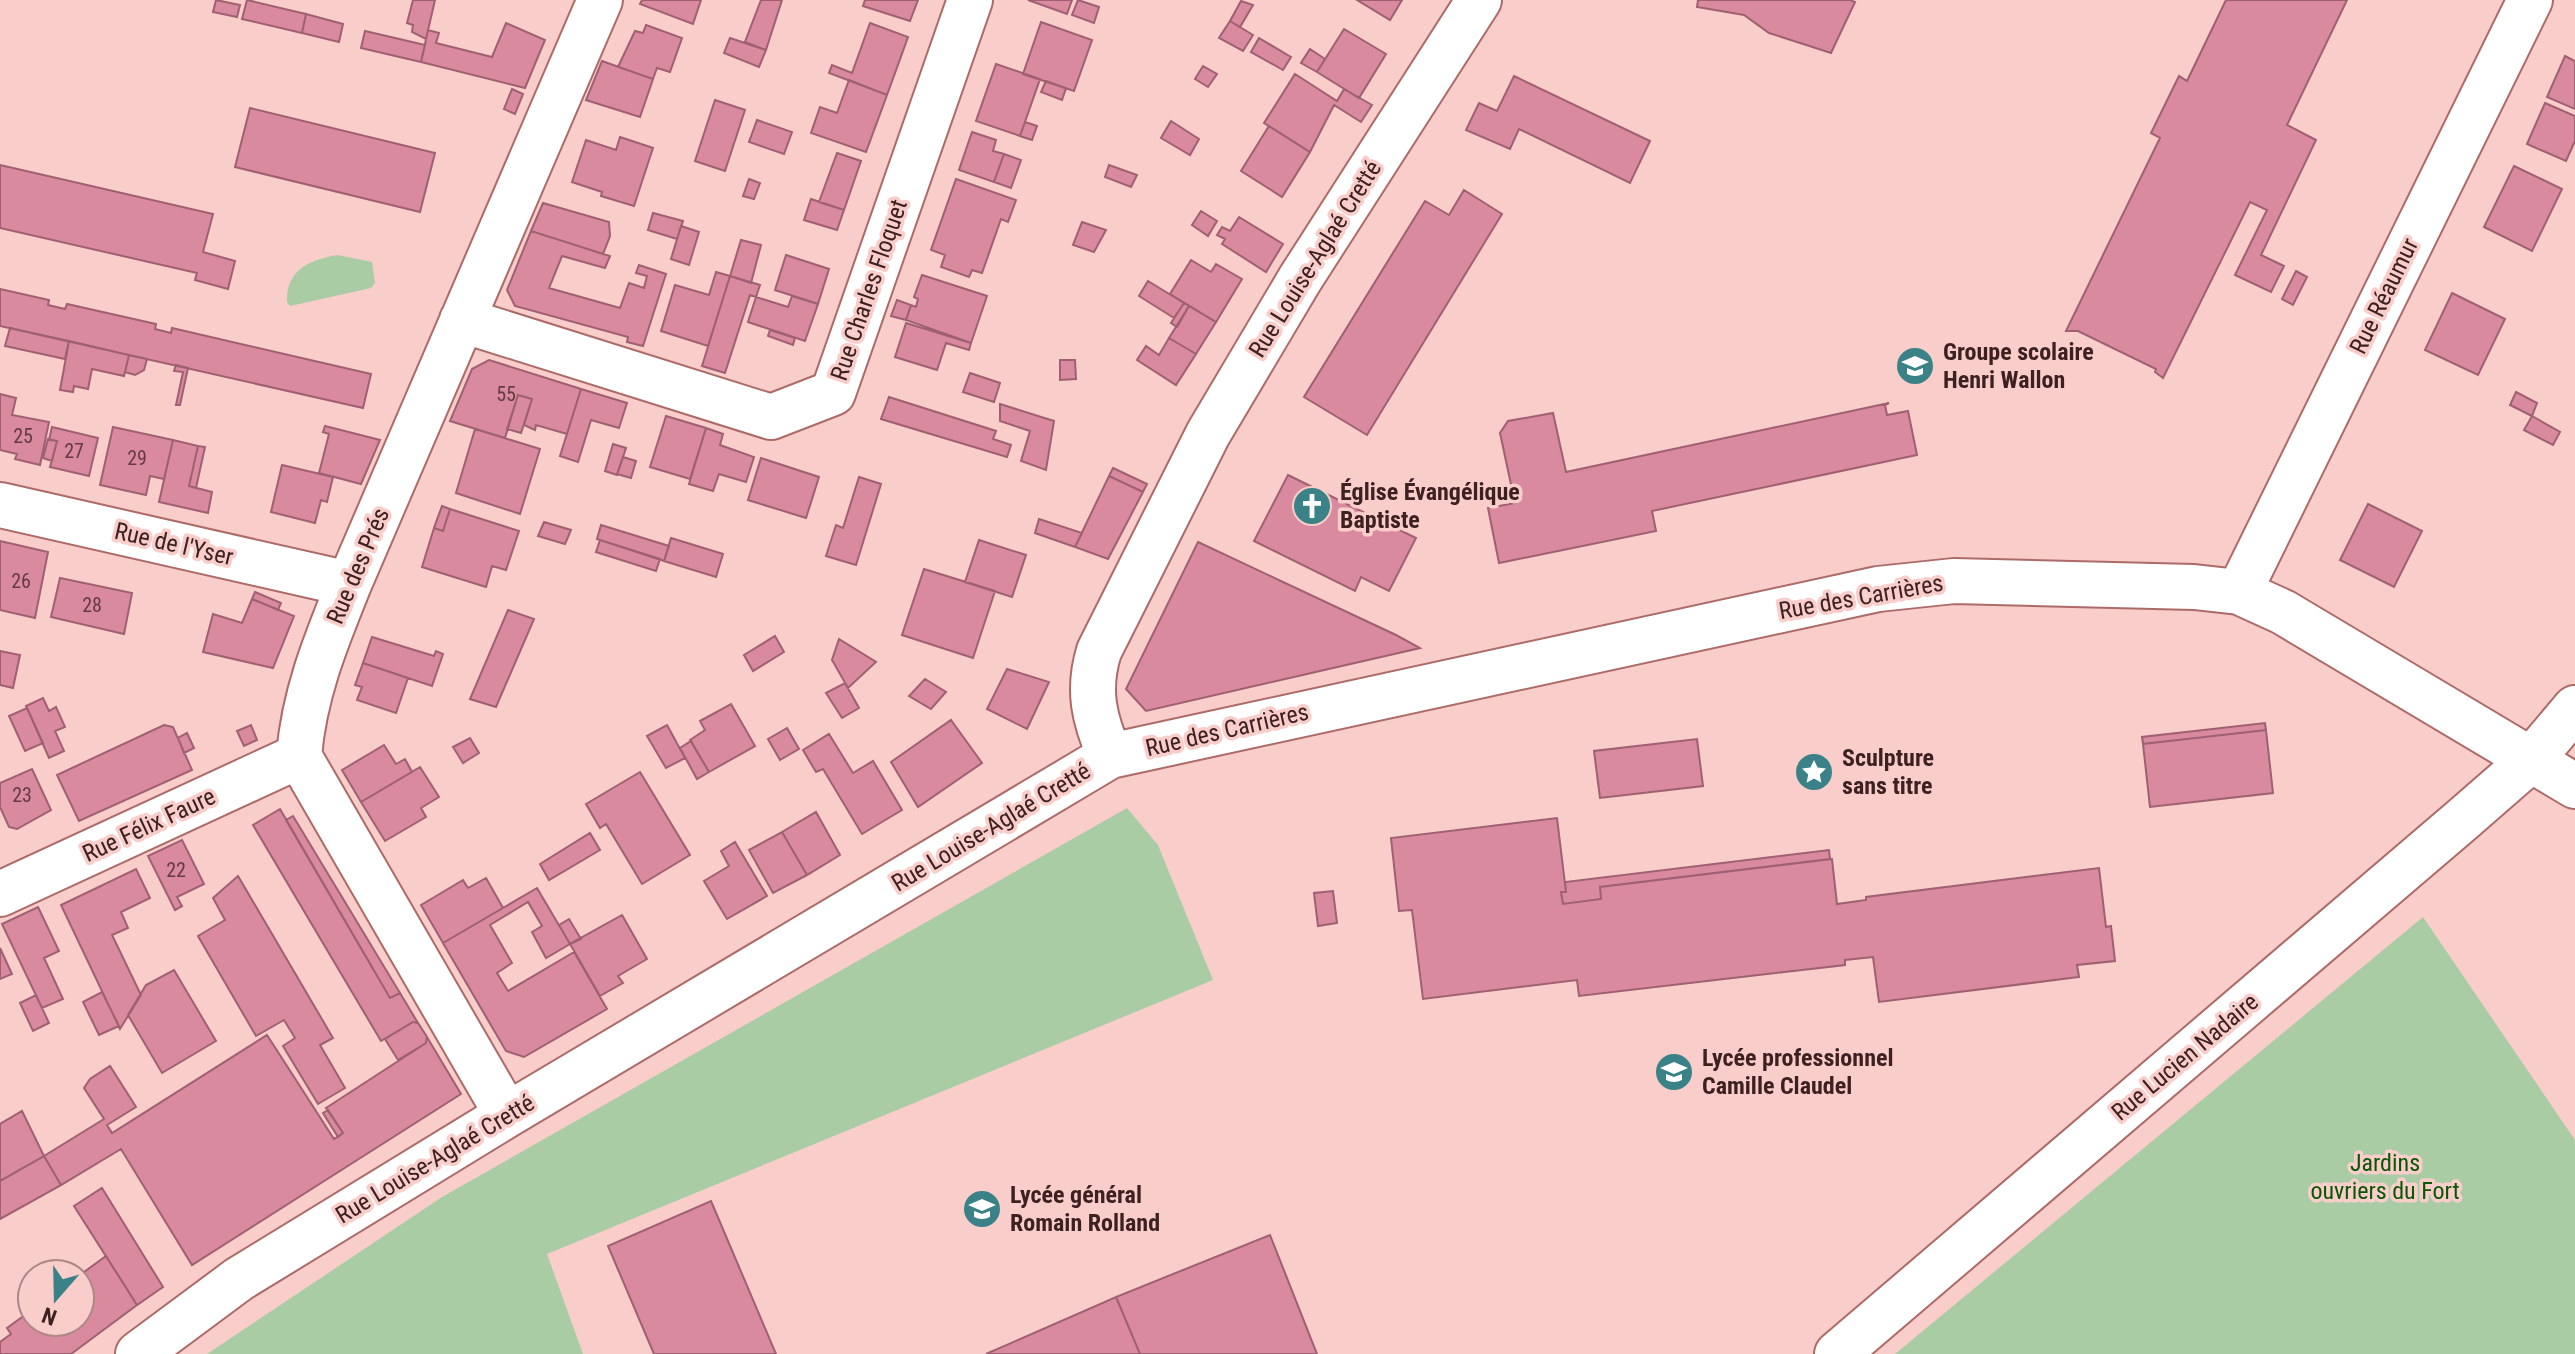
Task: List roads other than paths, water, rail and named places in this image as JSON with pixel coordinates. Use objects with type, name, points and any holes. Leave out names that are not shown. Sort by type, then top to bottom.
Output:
[{"type":"street","name":"Rue des Prés","points":[[299,756],[302,714],[349,584],[600,0]]},
{"type":"street","name":"Rue Charles Floquet","points":[[462,320],[771,417],[833,393],[970,0]]},
{"type":"street","name":"Rue Louise-Aglaé Cretté","points":[[138,1354],[239,1279],[507,1115],[1110,756],[1092,702],[1091,678],[1099,651],[1208,434],[1300,279],[1479,0]]},
{"type":"street","name":"Rue Réaumur","points":[[2239,592],[2530,0]]},
{"type":"street","name":"Rue de l'Yser","points":[[0,505],[349,584]]},
{"type":"street","name":"Rue des Carrières","points":[[1110,756],[1914,583],[2194,587],[2239,592],[2283,612],[2575,786]]},
{"type":"street","name":"Rue Lucien Nadaire","points":[[1837,1354],[2532,759],[2575,708]]},
{"type":"street","name":"Rue Félix Faure","points":[[0,894],[299,756]]},
{"type":"street","points":[[299,756],[507,1115]]},
{"type":"place","name":"Groupe scolaire Henri Wallon","points":[[1915,366]]},
{"type":"place","name":"Église Évangélique Baptiste","points":[[1312,506]]},
{"type":"place","name":"Sculpture sans titre","points":[[1814,772]]},
{"type":"place","name":"Lycée professionnel Camille Claudel","points":[[1674,1072]]},
{"type":"place","name":"Lycée général Romain Rolland","points":[[982,1209]]},
{"type":"park label","name":"Jardins ouvriers du Fort","points":[[2385,1177]]}]
